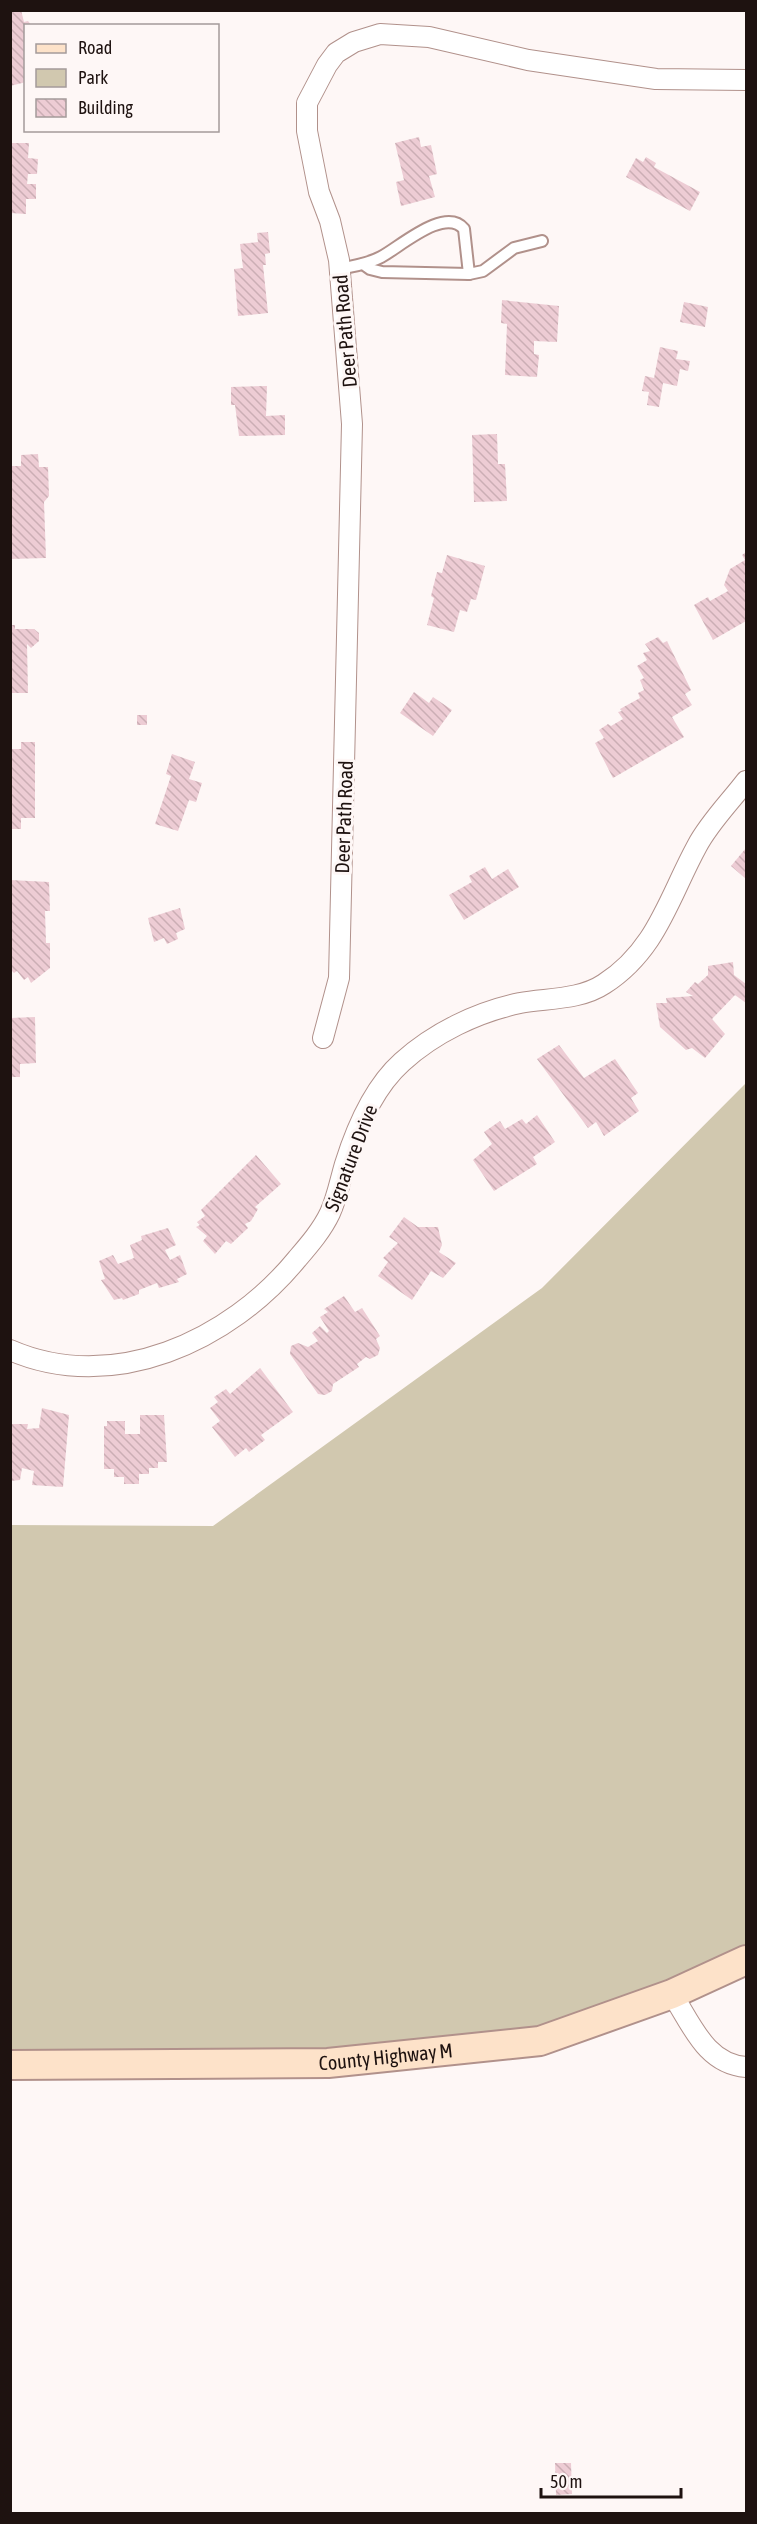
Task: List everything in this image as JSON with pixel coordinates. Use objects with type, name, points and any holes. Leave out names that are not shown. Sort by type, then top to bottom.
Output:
[{"type":"main road","name":"County Highway M","points":[[10,2065],[328,2063],[490,2048],[540,2041],[672,1994],[747,1960]]},
{"type":"street","name":"Deer Path Road","points":[[323,1038],[339,978],[352,424],[340,269],[330,221],[319,192],[306,114],[307,103],[336,53],[354,42],[380,34],[429,37],[528,60],[656,79],[747,80]]},
{"type":"street","name":"Signature Drive","points":[[10,1350],[52,1364],[109,1365],[144,1360],[180,1348],[220,1327],[273,1286],[320,1231],[330,1215],[346,1162],[374,1099],[399,1065],[418,1048],[465,1021],[495,1009],[570,997],[602,986],[622,971],[666,914],[697,844],[747,781]]},
{"type":"street","points":[[672,1994],[712,2056],[735,2066],[747,2067]]},
{"type":"lane","points":[[340,269],[379,258],[431,225],[454,221],[464,228],[469,273]]},
{"type":"lane","points":[[363,264],[370,269],[382,272],[469,273],[483,271],[514,248],[542,241]]},
{"type":"green space","points":[[746,1083],[746,1960],[540,2041],[11,2065],[10,1525],[213,1526],[542,1288]]},
{"type":"building","points":[[10,10],[21,10],[24,22],[28,21],[30,24],[24,24],[24,82],[10,86]]},
{"type":"building","points":[[419,137],[421,147],[431,145],[437,174],[429,176],[435,197],[401,206],[396,182],[404,180],[395,143]]},
{"type":"building","points":[[10,143],[29,143],[28,158],[38,159],[37,174],[28,174],[27,184],[36,184],[36,199],[26,199],[26,214],[10,213]]},
{"type":"building","points":[[646,157],[656,163],[654,167],[700,192],[690,211],[626,177],[636,158],[643,162]]},
{"type":"building","points":[[268,232],[270,253],[265,254],[266,265],[263,265],[268,313],[238,316],[234,269],[243,268],[240,244],[258,242],[257,233]]},
{"type":"building","points":[[502,300],[559,306],[557,342],[534,341],[534,354],[539,355],[537,377],[505,375],[507,324],[501,323]]},
{"type":"building","points":[[684,302],[708,307],[705,327],[680,322]]},
{"type":"building","points":[[660,347],[678,351],[676,359],[690,361],[688,371],[680,369],[677,386],[663,383],[659,407],[647,405],[649,392],[642,391],[645,376],[654,378]]},
{"type":"building","points":[[267,386],[266,416],[285,415],[285,435],[239,436],[235,405],[231,405],[231,387]]},
{"type":"building","points":[[497,434],[498,464],[505,464],[507,501],[474,502],[472,435]]},
{"type":"building","points":[[38,454],[39,467],[48,467],[49,496],[44,502],[46,558],[10,559],[10,466],[21,466],[21,455]]},
{"type":"building","points":[[746,552],[746,621],[713,640],[694,605],[708,597],[710,601],[728,591],[724,585],[730,569],[745,560],[742,555]]},
{"type":"building","points":[[447,555],[485,566],[476,600],[471,599],[467,612],[460,610],[454,632],[427,625],[434,598],[431,596],[437,572],[442,573]]},
{"type":"building","points":[[10,625],[15,625],[15,629],[34,629],[39,633],[39,641],[31,648],[27,644],[28,693],[10,693]]},
{"type":"building","points":[[658,637],[663,643],[667,641],[691,690],[685,694],[692,705],[672,717],[684,737],[613,778],[595,743],[604,738],[599,730],[623,719],[618,712],[622,711],[620,709],[640,698],[638,693],[644,690],[640,680],[644,678],[637,666],[647,660],[643,653],[650,651],[645,644]]},
{"type":"building","points":[[414,692],[429,703],[433,697],[452,710],[433,736],[400,713]]},
{"type":"building","points":[[137,715],[147,715],[147,725],[137,725]]},
{"type":"building","points":[[21,742],[35,742],[35,818],[21,818],[21,829],[10,829],[10,749],[21,749]]},
{"type":"building","points":[[172,754],[195,762],[189,779],[202,783],[196,802],[189,800],[178,831],[155,824],[171,776],[166,774]]},
{"type":"building","points":[[746,848],[746,879],[731,866]]},
{"type":"building","points":[[485,867],[492,879],[508,869],[519,887],[464,920],[449,895],[472,882],[469,876]]},
{"type":"building","points":[[10,880],[49,882],[50,911],[45,911],[46,943],[50,943],[50,968],[31,983],[28,977],[24,980],[17,971],[14,973],[10,969]]},
{"type":"building","points":[[180,908],[185,929],[176,933],[178,939],[167,944],[164,938],[154,942],[148,918]]},
{"type":"building","points":[[733,962],[734,975],[746,984],[746,1003],[735,995],[712,1019],[725,1034],[705,1058],[692,1048],[686,1050],[660,1027],[656,1003],[667,1003],[666,998],[693,996],[686,992],[695,982],[698,984],[708,975],[708,966]]},
{"type":"building","points":[[35,1017],[36,1063],[20,1064],[20,1077],[10,1077],[10,1018]]},
{"type":"building","points":[[559,1045],[584,1078],[615,1059],[638,1093],[631,1098],[639,1111],[604,1136],[596,1122],[588,1128],[537,1059]]},
{"type":"building","points":[[537,1115],[555,1142],[533,1157],[537,1164],[494,1191],[473,1160],[492,1144],[484,1132],[500,1121],[505,1129],[522,1119],[526,1124]]},
{"type":"building","points":[[256,1155],[281,1184],[255,1207],[258,1209],[251,1221],[245,1224],[248,1228],[231,1244],[226,1241],[215,1254],[203,1241],[207,1236],[196,1227],[200,1225],[197,1222],[205,1216],[201,1210]]},
{"type":"building","points":[[404,1217],[418,1227],[438,1227],[442,1245],[439,1252],[456,1263],[443,1278],[431,1271],[412,1300],[378,1276],[388,1262],[383,1258],[398,1243],[389,1237]]},
{"type":"building","points":[[168,1228],[176,1245],[165,1250],[170,1260],[180,1255],[187,1274],[177,1279],[179,1282],[159,1288],[157,1283],[139,1290],[139,1294],[123,1300],[122,1298],[114,1300],[101,1280],[105,1279],[99,1261],[113,1255],[118,1264],[134,1258],[130,1245],[142,1240],[141,1236]]},
{"type":"building","points":[[344,1296],[355,1312],[362,1308],[380,1336],[376,1339],[380,1348],[378,1355],[370,1359],[366,1357],[357,1364],[359,1367],[333,1384],[332,1391],[325,1395],[318,1394],[290,1354],[291,1346],[298,1343],[308,1347],[318,1341],[312,1333],[320,1326],[327,1333],[329,1331],[320,1317],[328,1312],[324,1309]]},
{"type":"building","points":[[260,1368],[293,1412],[261,1435],[265,1440],[249,1452],[246,1448],[235,1457],[212,1427],[220,1421],[210,1408],[218,1402],[214,1397],[226,1389],[230,1394]]},
{"type":"building","points":[[42,1408],[69,1415],[63,1487],[32,1485],[34,1471],[22,1468],[20,1480],[10,1481],[10,1424],[28,1424],[27,1429],[39,1428]]},
{"type":"building","points":[[140,1415],[164,1415],[167,1462],[158,1462],[158,1468],[149,1468],[149,1474],[139,1474],[139,1484],[124,1484],[124,1477],[114,1477],[114,1469],[104,1469],[104,1426],[107,1426],[107,1421],[125,1421],[125,1434],[140,1434]]},
{"type":"building","points":[[555,2463],[571,2463],[572,2494],[556,2495]]}]
